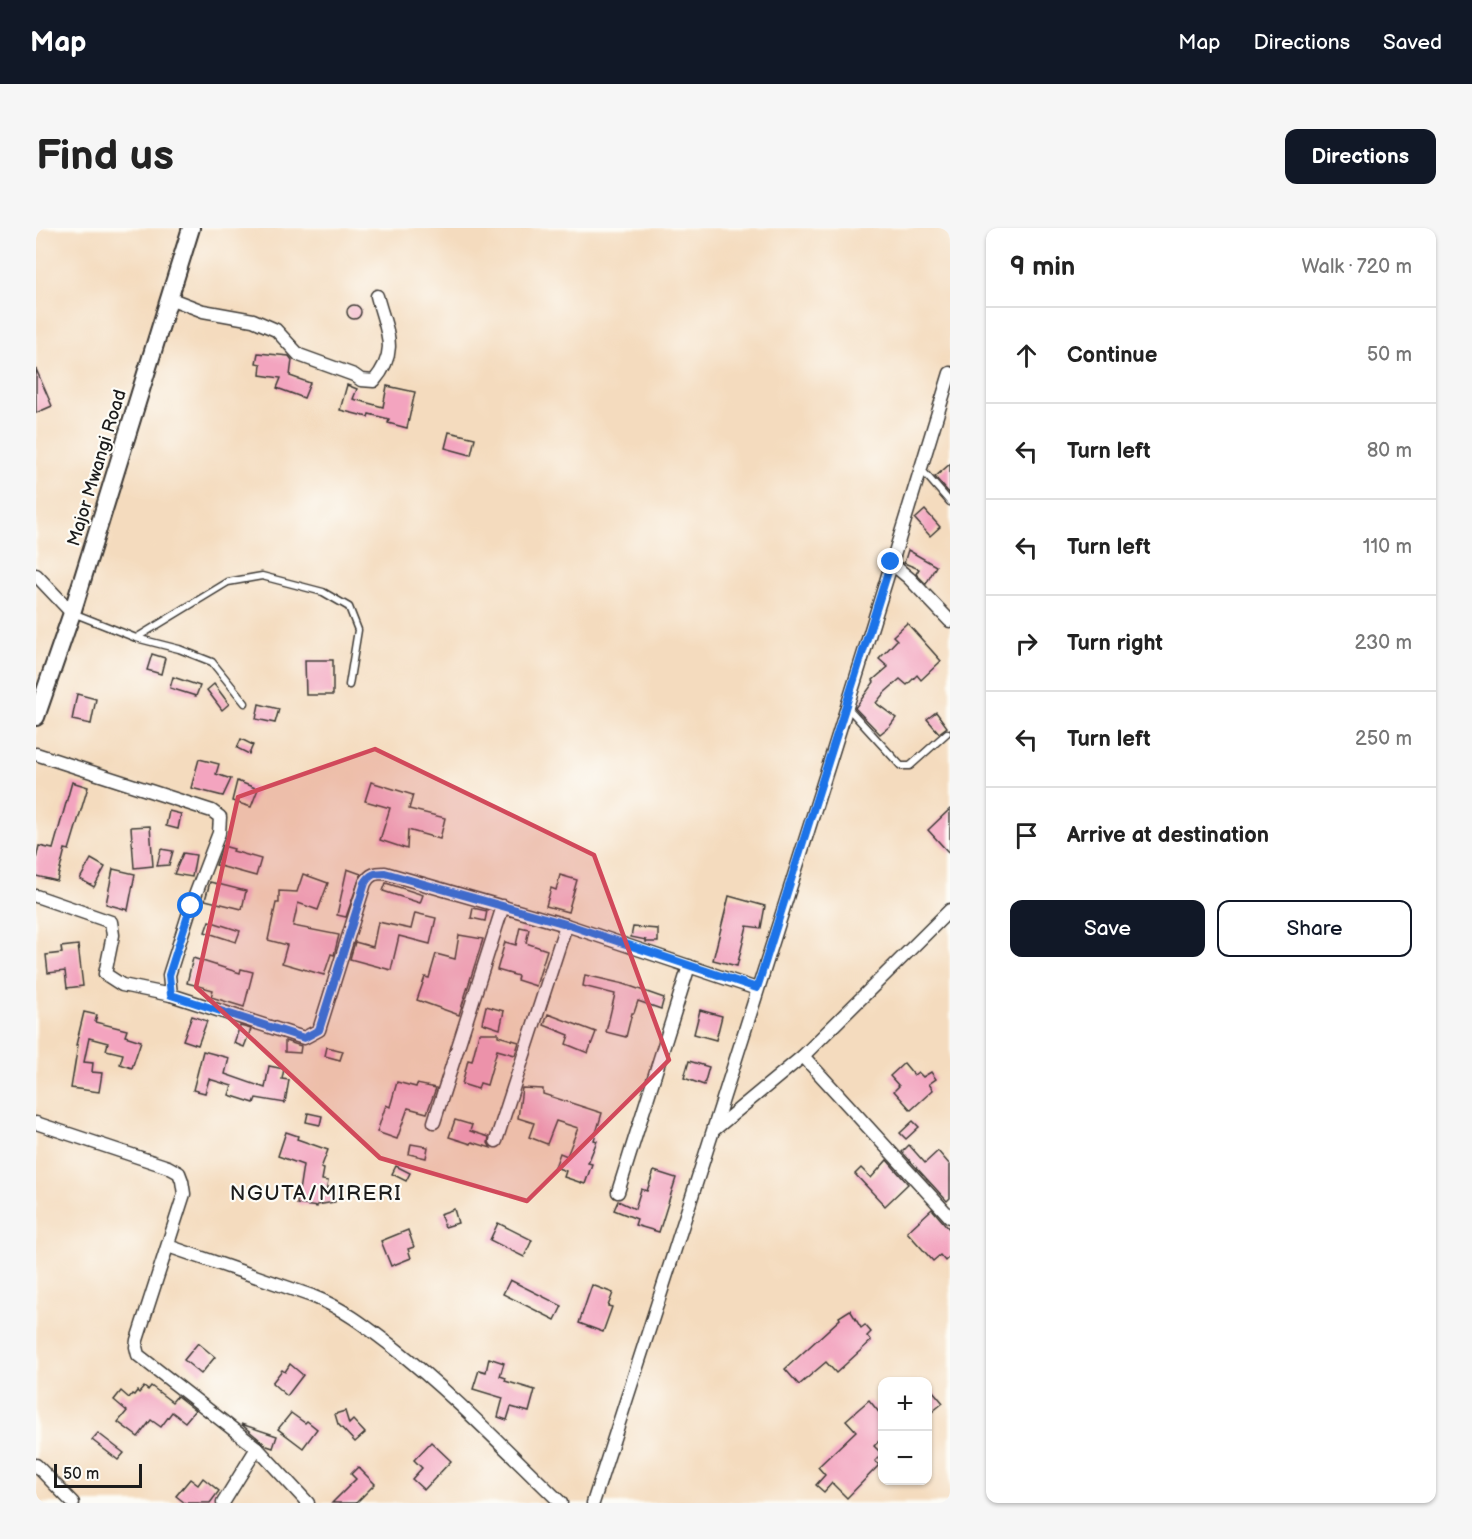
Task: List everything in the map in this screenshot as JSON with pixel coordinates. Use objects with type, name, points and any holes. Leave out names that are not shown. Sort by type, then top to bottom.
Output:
[{"type":"street","name":"Major Mwangi Road","points":[[36,717],[72,613],[191,228]]},
{"type":"street","points":[[169,298],[203,311],[253,320],[276,330],[299,354],[354,375],[361,380],[374,381],[385,368],[390,348],[377,296]]},
{"type":"street","points":[[593,1503],[715,1129],[950,373]]},
{"type":"street","points":[[891,562],[950,621]]},
{"type":"street","points":[[36,575],[72,613]]},
{"type":"street","points":[[36,754],[212,811],[220,818],[219,833],[191,906],[169,975],[171,995]]},
{"type":"street","points":[[36,896],[111,922],[113,935],[105,974],[122,985],[171,995],[304,1038],[319,1030],[368,877],[375,873],[385,873],[566,924],[757,988]]},
{"type":"street","points":[[434,1122],[503,906]]},
{"type":"street","points":[[715,1129],[803,1056],[950,910]]},
{"type":"street","points":[[496,1141],[566,924]]},
{"type":"street","points":[[618,1192],[689,966]]},
{"type":"street","points":[[803,1056],[950,1217]]},
{"type":"street","points":[[36,1123],[152,1160],[178,1173],[184,1194],[137,1340],[136,1351],[138,1355],[257,1448],[308,1503]]},
{"type":"street","points":[[168,1246],[322,1300],[352,1315],[430,1376],[561,1503]]},
{"type":"street","points":[[223,1503],[257,1448]]},
{"type":"street","points":[[36,1465],[73,1503]]},
{"type":"lane","points":[[921,469],[950,502]]},
{"type":"lane","points":[[136,638],[228,582],[262,576],[323,591],[348,607],[358,630],[349,685]]},
{"type":"lane","points":[[72,613],[136,638],[179,649],[212,662],[245,703]]},
{"type":"lane","points":[[846,706],[901,766],[910,766],[947,733]]},
{"type":"highlighted area","points":[[375,749],[594,855],[669,1060],[527,1201],[380,1158],[196,987],[238,797]]},
{"type":"building","points":[[354,305],[359,307],[361,312],[359,317],[354,319],[349,317],[347,312],[349,307]]},
{"type":"building","points":[[258,353],[289,356],[292,360],[290,376],[310,383],[304,398],[277,388],[281,378],[260,375],[261,364],[256,363]]},
{"type":"building","points":[[36,369],[52,406],[36,413]]},
{"type":"building","points":[[347,385],[357,389],[353,399],[383,407],[387,386],[415,392],[407,428],[388,423],[389,419],[369,414],[368,417],[340,410]]},
{"type":"building","points":[[449,432],[475,438],[471,455],[445,448]]},
{"type":"building","points":[[950,464],[950,494],[935,477]]},
{"type":"building","points":[[925,510],[940,527],[930,536],[915,519]]},
{"type":"building","points":[[908,550],[936,566],[926,584],[916,574],[919,569],[904,563]]},
{"type":"building","points":[[907,623],[941,661],[921,680],[917,675],[907,685],[900,679],[884,693],[876,703],[896,718],[880,734],[855,708],[874,682],[873,680],[888,667],[879,659],[897,640],[893,636]]},
{"type":"building","points":[[152,654],[165,658],[161,674],[147,670]]},
{"type":"building","points":[[305,660],[333,660],[333,695],[306,695]]},
{"type":"building","points":[[173,677],[200,686],[196,696],[170,688]]},
{"type":"building","points":[[214,684],[229,704],[222,710],[207,690]]},
{"type":"building","points":[[77,694],[96,699],[91,724],[72,720]]},
{"type":"building","points":[[259,704],[279,709],[275,723],[256,719]]},
{"type":"building","points":[[936,712],[947,727],[939,733],[927,719]]},
{"type":"building","points":[[241,739],[253,745],[249,754],[237,748]]},
{"type":"building","points":[[199,759],[219,764],[216,774],[231,779],[223,796],[191,788]]},
{"type":"building","points":[[237,781],[258,789],[251,807],[232,801]]},
{"type":"building","points":[[72,782],[88,787],[69,850],[65,849],[57,881],[36,876],[39,846],[53,849]]},
{"type":"building","points":[[371,782],[413,795],[409,809],[445,818],[440,839],[408,830],[407,849],[380,840],[390,808],[365,801]]},
{"type":"building","points":[[950,809],[950,854],[928,830]]},
{"type":"building","points":[[169,811],[181,814],[178,829],[166,826]]},
{"type":"building","points":[[150,826],[153,866],[134,868],[131,827]]},
{"type":"building","points":[[223,846],[261,859],[256,876],[216,865]]},
{"type":"building","points":[[161,849],[173,851],[169,865],[157,866]]},
{"type":"building","points":[[183,853],[196,855],[192,877],[174,874]]},
{"type":"building","points":[[91,859],[105,867],[94,887],[80,879]]},
{"type":"building","points":[[113,869],[135,874],[128,910],[106,904]]},
{"type":"building","points":[[347,869],[361,874],[346,917],[337,915]]},
{"type":"building","points":[[303,874],[328,883],[318,910],[298,903],[293,926],[339,935],[334,955],[331,954],[324,975],[282,963],[287,945],[268,940],[276,903],[279,903],[279,891],[297,892]]},
{"type":"building","points":[[560,875],[577,880],[568,912],[546,906],[551,888],[556,890]]},
{"type":"building","points":[[210,882],[246,891],[242,909],[205,900]]},
{"type":"building","points":[[386,883],[423,895],[420,903],[383,891]]},
{"type":"building","points":[[729,896],[765,906],[761,928],[747,926],[737,966],[713,960]]},
{"type":"building","points":[[473,908],[487,911],[485,921],[471,918]]},
{"type":"building","points":[[415,913],[436,918],[430,944],[399,936],[391,970],[350,959],[355,942],[373,947],[378,922],[411,929]]},
{"type":"building","points":[[209,921],[240,931],[236,942],[205,932]]},
{"type":"building","points":[[520,927],[529,929],[526,943],[547,950],[536,986],[517,980],[518,976],[497,970],[505,942],[516,945]]},
{"type":"building","points":[[633,927],[658,929],[658,942],[646,942],[646,940],[631,937]]},
{"type":"building","points":[[459,935],[483,939],[459,1015],[417,1000],[425,977],[429,978],[436,954],[455,959]]},
{"type":"building","points":[[78,945],[83,986],[67,988],[65,971],[48,973],[46,955],[62,953],[61,947]]},
{"type":"building","points":[[193,958],[240,973],[241,969],[253,972],[244,1007],[211,997],[213,990],[187,983]]},
{"type":"building","points":[[585,975],[624,984],[664,998],[661,1009],[638,1001],[632,1013],[626,1037],[606,1032],[615,994],[583,986]]},
{"type":"building","points":[[486,1006],[504,1011],[500,1029],[482,1023]]},
{"type":"building","points":[[700,1010],[722,1016],[716,1040],[694,1034]]},
{"type":"building","points":[[84,1012],[97,1015],[95,1022],[127,1030],[125,1036],[141,1041],[132,1068],[120,1064],[123,1054],[106,1050],[108,1043],[89,1038],[84,1062],[93,1063],[92,1072],[102,1073],[99,1092],[71,1088],[78,1045],[76,1045]]},
{"type":"building","points":[[548,1014],[596,1032],[588,1053],[566,1044],[569,1035],[544,1025]]},
{"type":"building","points":[[192,1016],[207,1021],[198,1045],[183,1040]]},
{"type":"building","points":[[240,1026],[251,1029],[244,1047],[234,1043]]},
{"type":"building","points":[[479,1033],[498,1033],[498,1036],[519,1042],[515,1055],[497,1050],[487,1085],[480,1083],[478,1089],[462,1084],[468,1060],[472,1061]]},
{"type":"building","points":[[285,1041],[301,1046],[300,1053],[285,1052]]},
{"type":"building","points":[[327,1047],[343,1051],[340,1060],[325,1056]]},
{"type":"building","points":[[203,1051],[229,1058],[225,1074],[265,1088],[269,1066],[284,1069],[282,1079],[289,1080],[285,1103],[256,1098],[254,1103],[229,1095],[232,1086],[209,1079],[205,1093],[193,1090]]},
{"type":"building","points":[[689,1061],[709,1067],[704,1085],[684,1078]]},
{"type":"building","points":[[904,1063],[914,1075],[918,1072],[923,1077],[931,1072],[936,1079],[929,1084],[933,1090],[911,1110],[894,1091],[899,1086],[890,1076]]},
{"type":"building","points":[[397,1082],[416,1087],[417,1084],[436,1088],[427,1113],[408,1108],[397,1139],[377,1132],[386,1105],[390,1107]]},
{"type":"building","points":[[522,1088],[543,1089],[543,1094],[602,1113],[594,1140],[597,1141],[588,1163],[592,1164],[585,1184],[564,1177],[566,1171],[555,1167],[560,1153],[567,1156],[578,1128],[556,1121],[547,1144],[529,1137],[534,1123],[518,1118]]},
{"type":"building","points":[[308,1113],[322,1116],[320,1125],[306,1122]]},
{"type":"building","points":[[455,1120],[472,1125],[470,1131],[489,1137],[488,1143],[491,1148],[449,1137]]},
{"type":"building","points":[[913,1121],[919,1127],[906,1139],[900,1133]]},
{"type":"building","points":[[286,1132],[298,1136],[297,1139],[328,1150],[321,1168],[324,1169],[322,1180],[328,1181],[326,1193],[334,1192],[335,1202],[317,1205],[317,1207],[297,1204],[303,1165],[278,1156]]},
{"type":"building","points":[[411,1144],[428,1147],[426,1158],[409,1154]]},
{"type":"building","points":[[909,1145],[925,1163],[938,1151],[950,1165],[950,1198],[947,1201],[902,1152]]},
{"type":"building","points":[[887,1160],[908,1184],[885,1206],[855,1174],[861,1168],[871,1178]]},
{"type":"building","points":[[396,1166],[410,1173],[406,1181],[392,1174]]},
{"type":"building","points":[[654,1171],[676,1178],[659,1232],[635,1225],[637,1219],[614,1210],[618,1201],[635,1209],[641,1189],[647,1191]]},
{"type":"building","points":[[454,1209],[458,1223],[445,1227],[440,1214]]},
{"type":"building","points":[[932,1209],[950,1230],[950,1256],[945,1261],[940,1255],[933,1261],[907,1232]]},
{"type":"building","points":[[498,1223],[532,1240],[524,1257],[490,1240]]},
{"type":"building","points":[[408,1230],[414,1247],[408,1249],[411,1258],[391,1266],[381,1241]]},
{"type":"building","points":[[510,1280],[562,1306],[555,1320],[503,1294]]},
{"type":"building","points":[[592,1285],[613,1293],[608,1306],[612,1307],[603,1332],[579,1323]]},
{"type":"building","points":[[850,1310],[861,1328],[865,1325],[871,1332],[867,1336],[871,1341],[836,1373],[826,1362],[799,1385],[785,1369],[840,1319],[839,1317]]},
{"type":"building","points":[[198,1343],[215,1357],[201,1374],[184,1360]]},
{"type":"building","points":[[489,1358],[504,1363],[500,1376],[506,1378],[505,1381],[535,1390],[529,1412],[511,1407],[507,1420],[498,1417],[503,1398],[473,1389],[479,1370],[486,1372]]},
{"type":"building","points":[[290,1364],[303,1375],[287,1396],[272,1383],[282,1370],[285,1372]]},
{"type":"building","points":[[151,1386],[172,1402],[177,1396],[195,1410],[185,1422],[172,1412],[161,1427],[151,1420],[138,1437],[118,1422],[127,1411],[114,1400],[121,1391],[129,1398],[137,1391],[139,1393],[144,1387],[148,1390]]},
{"type":"building","points":[[932,1390],[943,1403],[932,1412]]},
{"type":"building","points":[[869,1400],[878,1411],[878,1442],[874,1446],[878,1450],[878,1458],[875,1461],[878,1466],[847,1498],[832,1483],[824,1492],[816,1485],[825,1475],[818,1467],[856,1431],[846,1420]]},
{"type":"building","points":[[345,1411],[349,1424],[353,1420],[365,1433],[355,1442],[338,1424],[335,1414]]},
{"type":"building","points":[[291,1413],[317,1429],[303,1448],[278,1429]]},
{"type":"building","points":[[241,1424],[277,1436],[273,1448],[267,1446]]},
{"type":"building","points":[[98,1433],[124,1453],[118,1460],[92,1440]]},
{"type":"building","points":[[431,1442],[451,1461],[424,1490],[412,1479],[422,1468],[414,1460]]},
{"type":"building","points":[[358,1467],[375,1484],[356,1503],[332,1503],[356,1479],[351,1474]]},
{"type":"building","points":[[203,1478],[219,1491],[210,1503],[185,1503],[176,1496],[190,1479],[198,1485]]},
{"type":"district","name":"NGUTA/MIRERI","points":[[316,1193]]},
{"type":"route","points":[[191,906],[169,975],[171,995],[304,1038],[319,1030],[365,883],[368,877],[375,873],[385,873],[566,924],[757,988],[891,562]]}]
